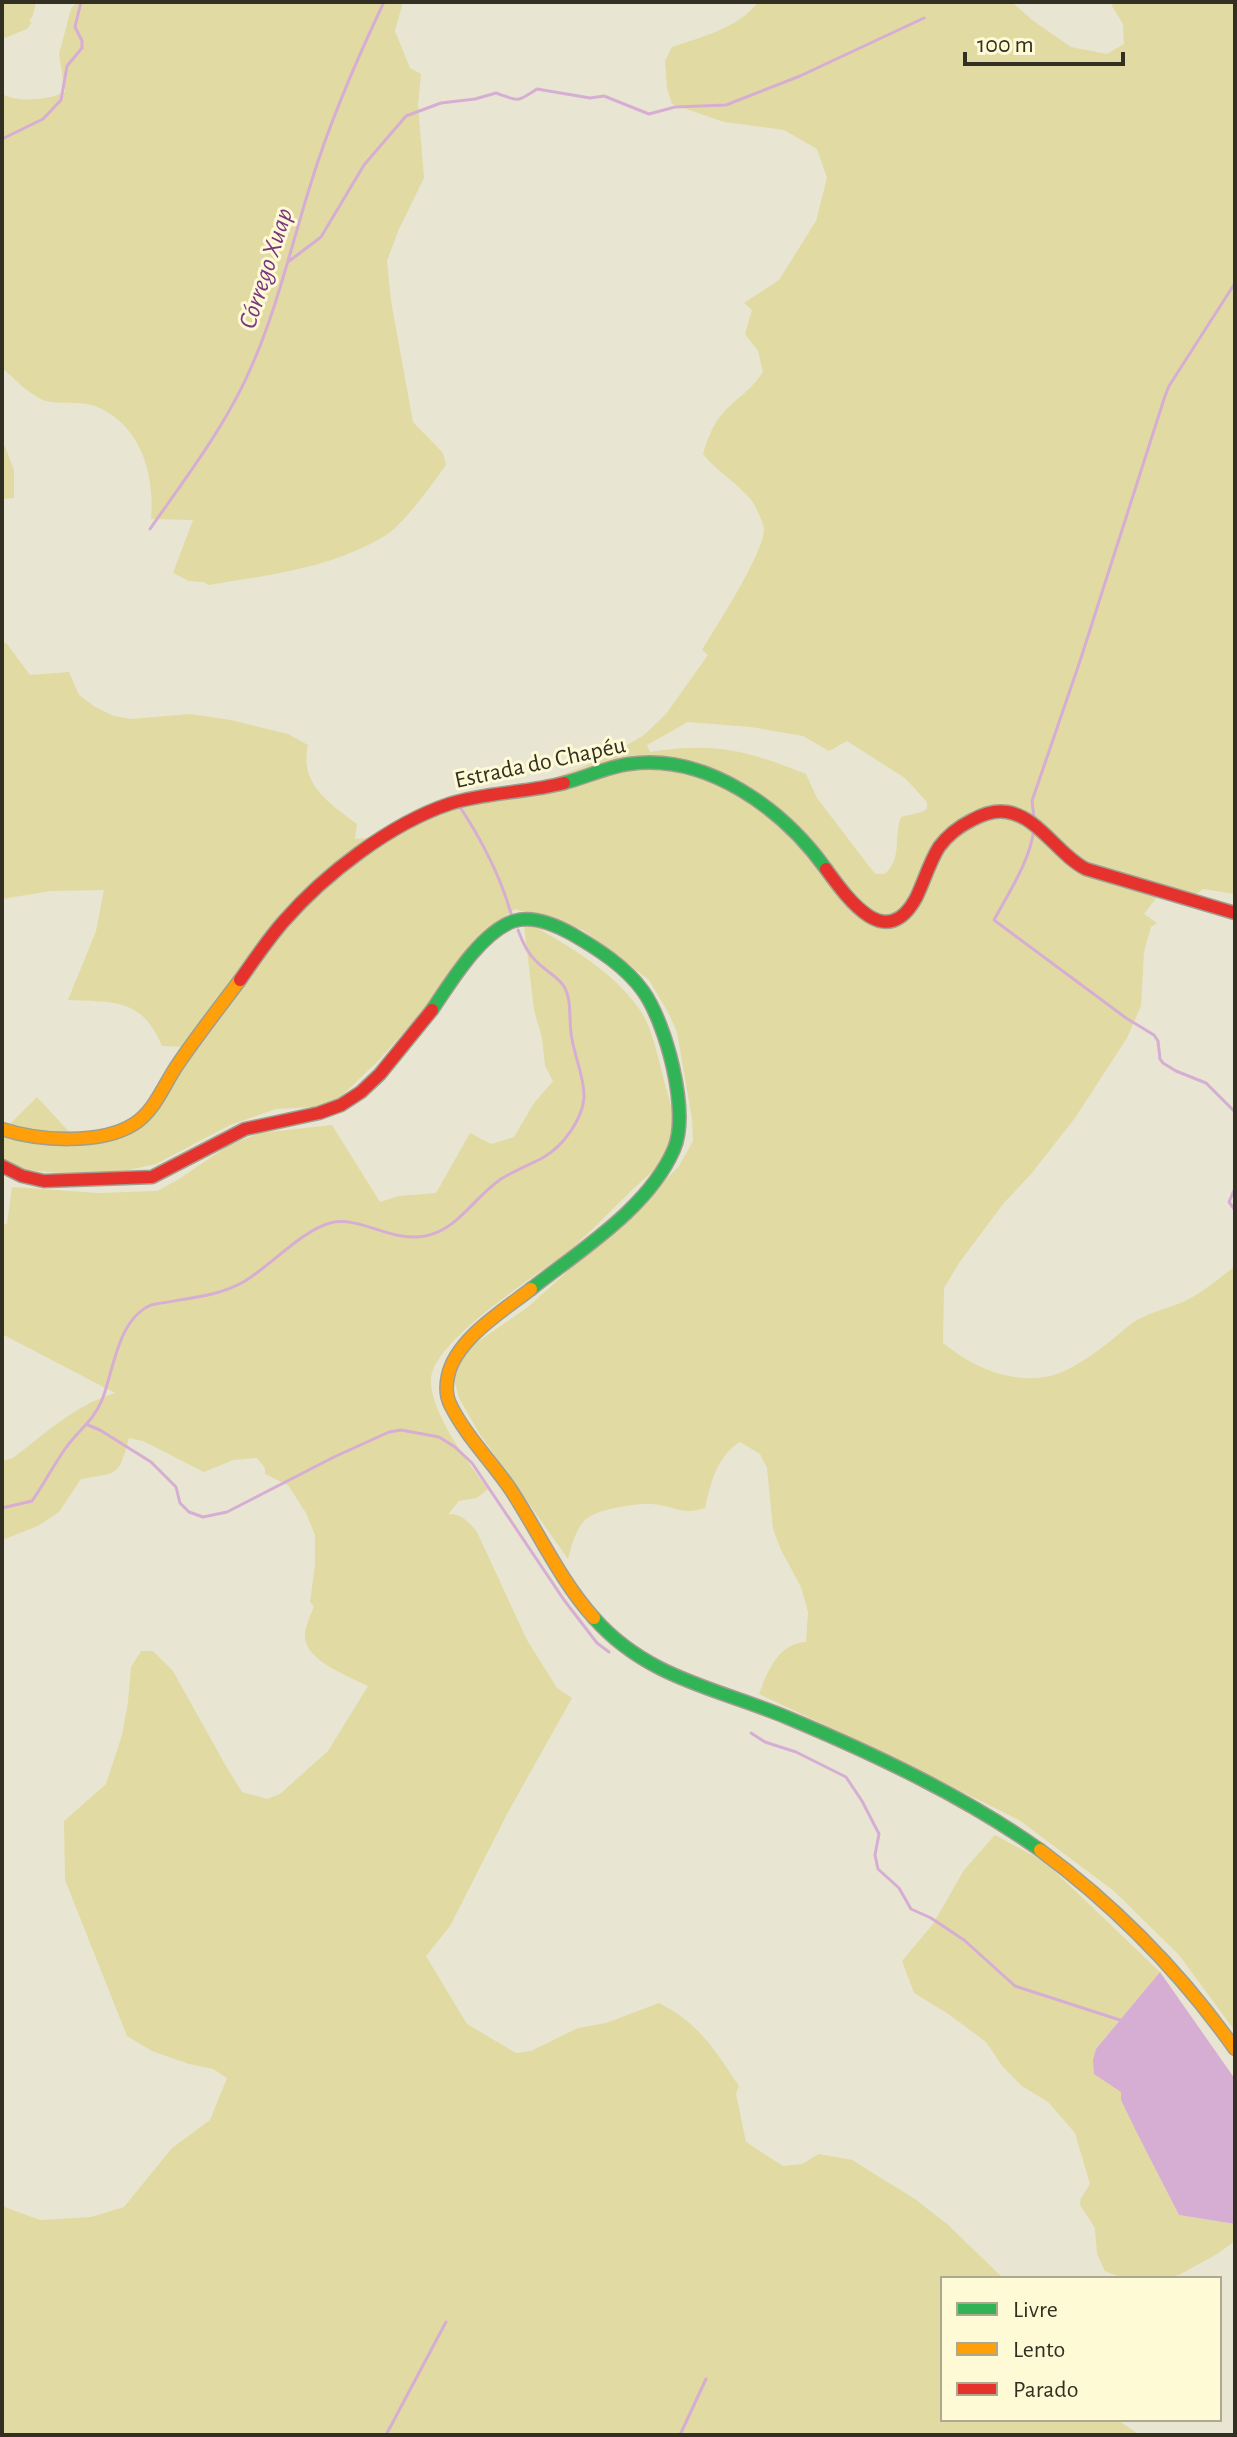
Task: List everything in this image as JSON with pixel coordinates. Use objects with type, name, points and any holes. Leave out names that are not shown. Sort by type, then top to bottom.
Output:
[{"type":"main road","name":"Estrada do Chapéu","points":[[2,1129],[19,1135],[76,1137],[101,1135],[133,1125],[152,1105],[182,1058],[283,922],[345,866],[416,819],[449,804],[548,787],[623,765],[662,762],[684,767],[734,788],[765,807],[802,838],[850,900],[875,919],[886,923],[897,920],[917,897],[940,846],[977,817],[995,811],[1011,812],[1026,819],[1066,858],[1089,871],[1235,913]]},
{"type":"main road","points":[[2,1166],[22,1176],[44,1181],[152,1177],[245,1129],[319,1113],[341,1105],[380,1074],[486,940],[516,920],[531,919],[552,924],[623,969],[644,992],[658,1019],[677,1090],[680,1119],[677,1143],[665,1167],[638,1202],[464,1345],[449,1367],[445,1385],[449,1403],[512,1492],[583,1606],[620,1644],[668,1676],[760,1707],[825,1735],[957,1800],[1018,1835],[1055,1861],[1165,1962],[1191,1989],[1235,2049]]},
{"type":"shaded area","points":[[2,2],[36,2],[29,22],[32,22],[27,29],[2,39]]},
{"type":"shaded area","points":[[77,2],[403,2],[395,31],[410,68],[421,74],[418,105],[424,178],[387,261],[391,301],[413,422],[443,453],[446,465],[409,513],[386,535],[344,555],[300,569],[209,585],[189,581],[173,573],[193,520],[151,519],[147,469],[142,453],[124,425],[95,406],[41,399],[2,368],[2,94],[17,99],[34,99],[65,92],[59,54],[71,9]]},
{"type":"shaded area","points":[[758,2],[1012,2],[1071,47],[1107,54],[1124,44],[1123,24],[1112,6],[1113,2],[1235,2],[1235,894],[1203,889],[1189,900],[1166,885],[1144,914],[1157,923],[1151,927],[1144,952],[1141,1006],[1127,1038],[1075,1118],[1003,1204],[959,1263],[944,1288],[943,1343],[991,1371],[1017,1377],[1045,1377],[1067,1370],[1088,1358],[1140,1319],[1198,1294],[1235,1266],[1235,2031],[1179,1955],[1114,1891],[1019,1820],[759,1694],[770,1668],[781,1653],[806,1642],[808,1612],[801,1587],[773,1529],[767,1468],[760,1454],[740,1442],[732,1448],[716,1471],[705,1508],[690,1511],[651,1504],[636,1505],[590,1516],[579,1528],[568,1559],[479,1433],[459,1398],[454,1380],[462,1359],[473,1345],[528,1307],[646,1200],[679,1166],[693,1141],[677,1032],[669,1014],[649,980],[583,930],[515,909],[484,933],[430,1003],[379,1060],[331,1106],[276,1109],[230,1125],[156,1164],[102,1176],[11,1169],[2,1165],[2,1132],[37,1097],[73,1136],[132,1127],[184,1047],[162,1046],[145,1019],[125,1006],[68,1000],[96,931],[104,890],[51,891],[2,899],[2,641],[30,675],[69,672],[79,695],[114,716],[131,719],[190,714],[231,720],[288,734],[308,745],[306,759],[312,782],[327,800],[357,824],[355,839],[383,837],[433,805],[480,790],[538,784],[605,758],[644,735],[666,714],[708,655],[702,650],[748,572],[764,529],[752,501],[703,454],[719,417],[763,372],[758,351],[745,334],[752,310],[744,303],[779,280],[816,221],[827,178],[817,149],[784,130],[724,122],[672,104],[665,61],[672,47],[730,25]],"holes":[[[688,722],[751,727],[803,736],[829,751],[847,741],[905,778],[927,802],[924,811],[901,817],[896,854],[885,874],[875,874],[817,798],[806,774],[730,750],[694,748],[650,752],[647,745]]]},
{"type":"shaded area","points":[[2,439],[14,470],[14,498],[2,499]]},
{"type":"shaded area","points":[[531,924],[576,951],[617,983],[640,1010],[658,1057],[675,1131],[672,1146],[657,1166],[580,1241],[466,1329],[449,1346],[431,1378],[436,1405],[443,1420],[461,1452],[488,1489],[477,1498],[459,1501],[448,1514],[461,1517],[477,1532],[527,1640],[557,1688],[572,1698],[507,1814],[450,1926],[426,1956],[467,2024],[516,2053],[531,2051],[578,2028],[606,2023],[659,2003],[696,2029],[739,2086],[736,2094],[746,2142],[783,2166],[802,2164],[819,2154],[852,2160],[915,2199],[947,2224],[1002,2277],[941,2277],[941,2421],[1119,2421],[1140,2435],[2,2435],[2,2206],[40,2220],[91,2217],[124,2207],[172,2148],[210,2120],[227,2078],[213,2069],[152,2051],[127,2036],[65,1880],[64,1821],[106,1784],[122,1735],[131,1667],[141,1651],[153,1651],[173,1671],[242,1792],[267,1799],[280,1794],[328,1751],[368,1686],[330,1667],[307,1646],[306,1630],[314,1606],[310,1602],[315,1535],[306,1513],[288,1485],[265,1474],[265,1468],[257,1458],[233,1460],[204,1472],[143,1441],[129,1438],[116,1470],[81,1479],[59,1512],[38,1526],[2,1540],[2,1461],[13,1458],[74,1412],[115,1393],[2,1334],[2,1223],[7,1224],[12,1187],[98,1193],[157,1191],[229,1145],[260,1133],[332,1125],[380,1202],[399,1196],[436,1193],[470,1133],[491,1144],[514,1137],[534,1103],[553,1081],[545,1066],[542,1038],[534,1010],[524,925]]},
{"type":"shaded area","points":[[995,1835],[1045,1862],[1160,1972],[1096,2049],[1121,2092],[1121,2100],[1179,2215],[1235,2224],[1235,2241],[1217,2254],[1171,2277],[1120,2277],[1105,2271],[1097,2254],[1095,2228],[1080,2205],[1090,2184],[1075,2133],[1048,2102],[1022,2086],[1003,2067],[986,2042],[914,1993],[902,1961],[933,1924],[964,1870]]},
{"type":"shaded area","points":[[1160,1972],[1235,2079],[1235,2224],[1179,2215],[1121,2100],[1121,2092],[1094,2074],[1096,2049]]},
{"type":"waterway","points":[[2,139],[43,119],[61,100],[67,66],[82,48],[75,27],[81,2]]},
{"type":"waterway","name":"Córrego Xuap","points":[[150,529],[219,428],[253,363],[326,137],[384,2]]},
{"type":"waterway","points":[[288,262],[321,237],[364,165],[406,116],[441,103],[496,93],[521,99],[537,89],[590,98],[604,96],[649,114],[675,107],[726,105],[800,76],[924,18]]},
{"type":"waterway","points":[[1034,818],[1032,801],[1165,396],[1235,283]]},
{"type":"waterway","points":[[460,807],[490,860],[512,917]]},
{"type":"waterway","points":[[1034,829],[1024,864],[994,920],[1126,1018],[1154,1035],[1163,1063],[1206,1083],[1235,1112]]},
{"type":"waterway","points":[[2,1508],[32,1501],[65,1449],[94,1414],[102,1400],[118,1347],[140,1312],[151,1305],[234,1287],[298,1240],[330,1223],[352,1223],[400,1236],[437,1233],[456,1220],[491,1186],[544,1157],[564,1139],[580,1115],[584,1098],[573,1046],[568,997],[560,981],[530,954],[518,930]]},
{"type":"waterway","points":[[1235,1188],[1229,1202],[1235,1210]]},
{"type":"waterway","points":[[88,1425],[151,1462],[176,1487],[180,1503],[189,1512],[203,1517],[227,1512],[389,1432],[401,1430],[439,1437],[472,1463],[564,1600],[597,1643],[609,1652]]},
{"type":"waterway","points":[[751,1733],[846,1777],[879,1834],[875,1855],[878,1869],[899,1888],[911,1909],[964,1940],[1015,1986],[1123,2021]]},
{"type":"waterway","points":[[386,2435],[446,2322]]},
{"type":"waterway","points":[[680,2435],[706,2379]]},
{"type":"traffic: fast","points":[[564,783],[629,764],[658,763],[687,767],[741,790],[765,807],[788,826],[826,869]]},
{"type":"traffic: fast","points":[[432,1010],[468,959],[490,936],[514,921],[529,919],[566,931],[611,959],[643,991],[660,1024],[677,1091],[678,1133],[674,1149],[663,1170],[630,1209],[591,1244],[531,1289]]},
{"type":"traffic: fast","points":[[594,1618],[637,1655],[660,1668],[851,1745],[949,1794],[1040,1850]]},
{"type":"traffic: slow","points":[[2,1129],[69,1139],[105,1135],[134,1124],[153,1105],[185,1054],[240,980]]},
{"type":"traffic: slow","points":[[531,1289],[482,1327],[460,1350],[448,1376],[447,1395],[464,1428],[511,1490],[560,1572],[594,1618]]},
{"type":"traffic: slow","points":[[1040,1850],[1094,1894],[1145,1942],[1193,1994],[1235,2049]]},
{"type":"traffic: jam","points":[[240,980],[272,935],[300,903],[382,837],[449,804],[564,783]]},
{"type":"traffic: jam","points":[[826,869],[856,906],[880,921],[892,921],[904,914],[916,898],[935,853],[950,835],[980,816],[1007,812],[1029,821],[1086,869],[1235,913]]},
{"type":"traffic: jam","points":[[2,1166],[22,1176],[44,1181],[152,1177],[245,1129],[319,1113],[341,1105],[380,1074],[432,1010]]}]
